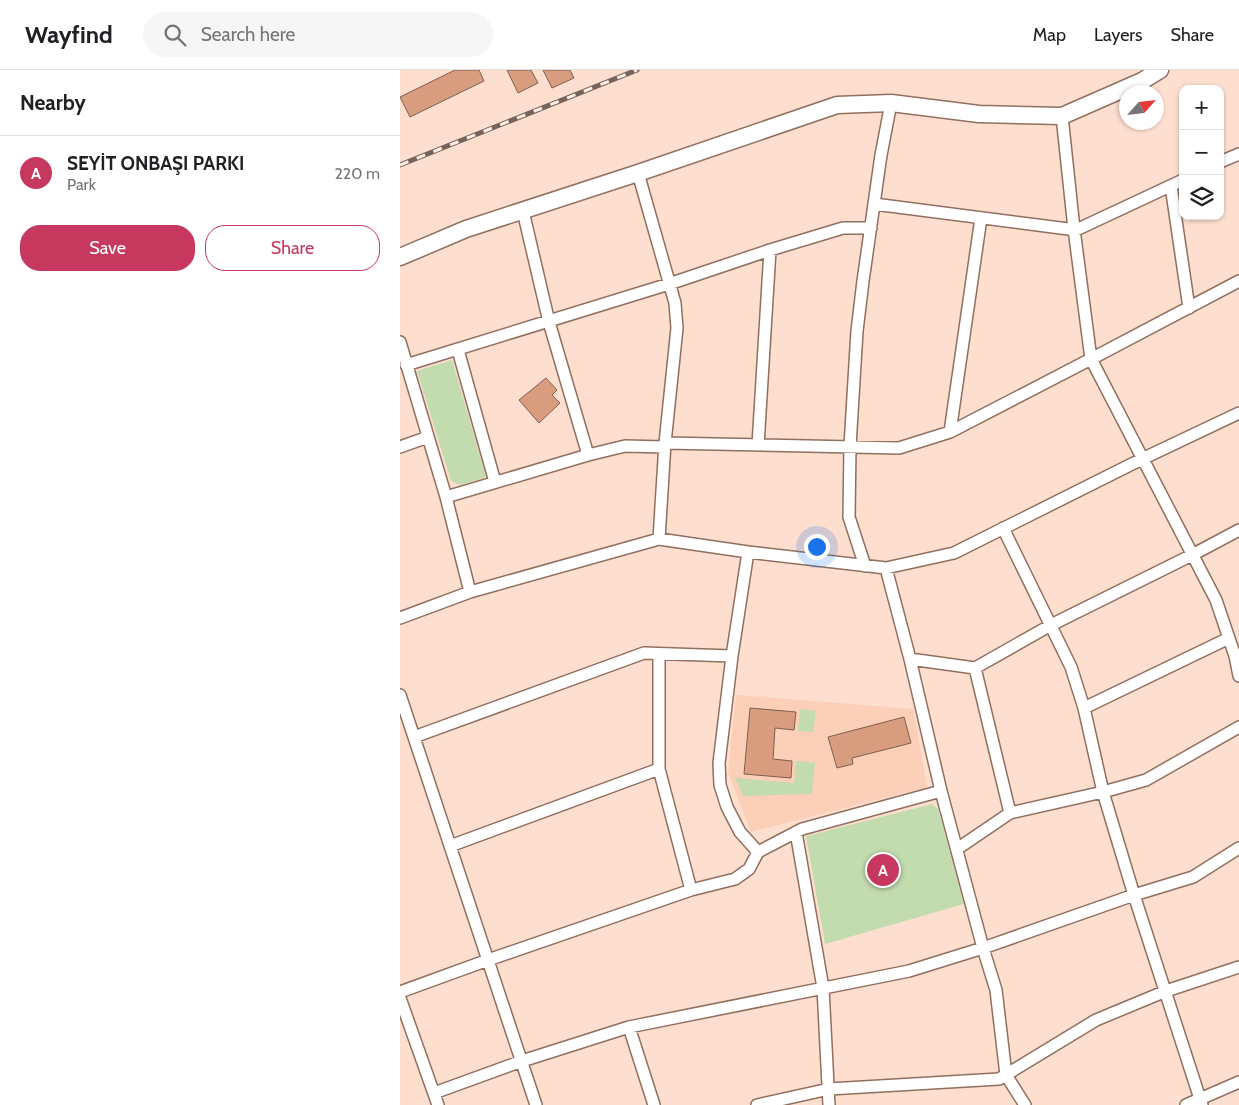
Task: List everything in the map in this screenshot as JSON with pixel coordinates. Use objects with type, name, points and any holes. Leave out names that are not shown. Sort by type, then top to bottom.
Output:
[{"type":"street","points":[[400,257],[466,229],[837,105],[891,103],[979,114],[1062,116],[1160,70]]},
{"type":"street","points":[[865,566],[849,517],[850,446],[858,331],[870,228],[891,103]]},
{"type":"street","points":[[1062,116],[1091,359],[1216,600],[1237,656],[1239,676]]},
{"type":"street","points":[[1224,160],[1239,154]]},
{"type":"street","points":[[638,173],[675,303],[677,328],[665,445],[659,539]]},
{"type":"street","points":[[874,204],[1076,230],[1179,182]]},
{"type":"street","points":[[1171,186],[1189,308]]},
{"type":"street","points":[[523,210],[549,322],[588,454]]},
{"type":"street","points":[[950,432],[981,218]]},
{"type":"street","points":[[406,366],[843,228],[870,228]]},
{"type":"street","points":[[758,445],[770,250]]},
{"type":"street","points":[[446,497],[588,454],[625,446],[758,445],[899,448],[950,432],[1239,281]]},
{"type":"street","points":[[400,342],[446,497],[470,592]]},
{"type":"street","points":[[458,350],[495,482]]},
{"type":"street","points":[[400,618],[470,592],[659,539],[748,552],[886,568],[954,553],[1239,413]]},
{"type":"street","points":[[400,447],[428,437]]},
{"type":"street","points":[[1003,528],[1071,667],[1084,708],[1102,792],[1201,1102]]},
{"type":"street","points":[[910,659],[976,668],[1051,625],[1239,530]]},
{"type":"street","points":[[748,552],[732,656],[719,763],[720,785],[727,807],[740,832],[758,852]]},
{"type":"street","points":[[886,568],[910,659],[941,791],[996,990],[1006,1075],[1025,1105]]},
{"type":"street","points":[[1084,708],[1229,638]]},
{"type":"street","points":[[414,737],[644,653],[732,656]]},
{"type":"street","points":[[659,654],[659,770],[691,890]]},
{"type":"street","points":[[976,668],[1010,813]]},
{"type":"street","points":[[400,695],[536,1105]]},
{"type":"street","points":[[957,849],[1010,813],[1146,780],[1239,726]]},
{"type":"street","points":[[450,846],[659,770]]},
{"type":"street","points":[[400,992],[691,890],[735,879],[749,869],[758,852],[802,828],[941,791]]},
{"type":"street","points":[[796,832],[823,988],[829,1105]]},
{"type":"street","points":[[434,1092],[522,1061],[629,1027],[910,971],[1194,877],[1239,848]]},
{"type":"street","points":[[757,1105],[829,1088],[999,1079],[1096,1020],[1166,992],[1239,967]]},
{"type":"street","points":[[400,998],[438,1105]]},
{"type":"street","points":[[629,1027],[654,1105]]},
{"type":"street","points":[[1186,1105],[1201,1102],[1239,1082]]},
{"type":"shaded area","points":[[736,695],[913,709],[927,787],[751,832],[728,772]]},
{"type":"green space","points":[[452,360],[486,477],[460,485],[451,481],[417,371]]},
{"type":"green space","points":[[800,709],[816,711],[813,732],[798,731]]},
{"type":"green space","points":[[796,761],[815,763],[812,794],[743,796],[735,778],[794,783]]},
{"type":"green space","points":[[932,804],[938,809],[964,904],[825,944],[806,836]]},
{"type":"building","points":[[455,70],[479,70],[484,81],[410,117],[400,97]]},
{"type":"building","points":[[507,70],[531,70],[538,83],[518,93]]},
{"type":"building","points":[[543,70],[570,70],[574,78],[552,88]]},
{"type":"building","points":[[546,378],[557,390],[552,395],[560,403],[539,423],[519,400]]},
{"type":"building","points":[[750,708],[796,712],[794,730],[775,728],[773,759],[792,761],[791,778],[744,774]]},
{"type":"building","points":[[904,717],[911,743],[852,758],[853,764],[837,768],[828,737]]},
{"type":"railway","points":[[400,165],[637,70]]},
{"type":"place","name":"SEYİT ONBAŞI PARKI","points":[[883,870]]}]
